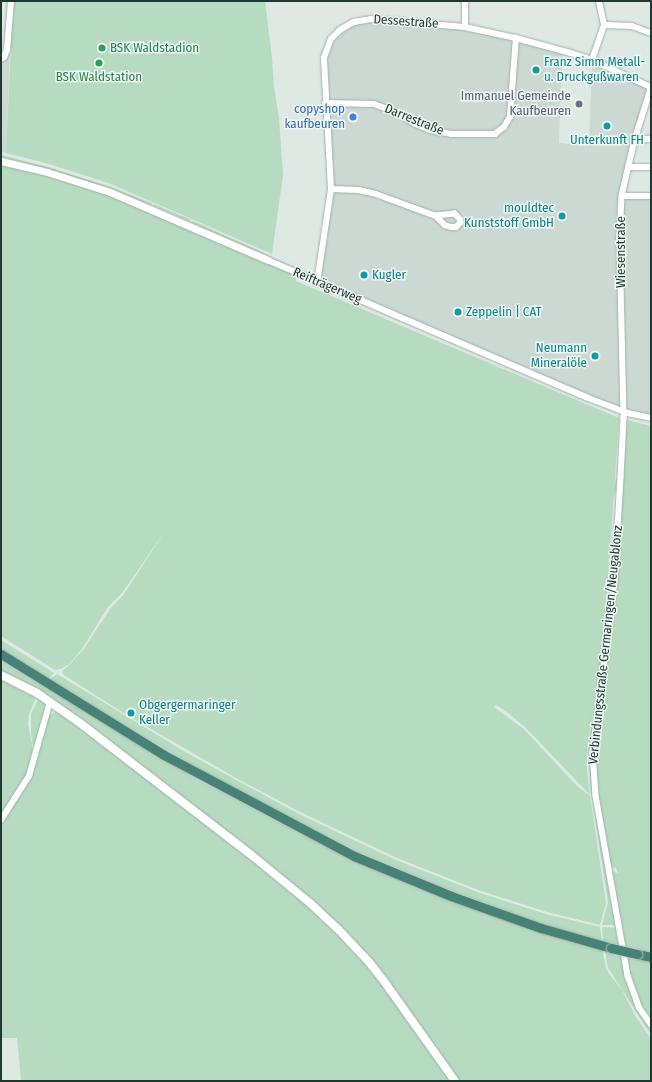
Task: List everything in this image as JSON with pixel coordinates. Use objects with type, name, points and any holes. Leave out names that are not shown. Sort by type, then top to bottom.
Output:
[{"type":"highway","points":[[1,654],[164,755],[354,856],[459,898],[541,928],[611,948],[651,957]]},
{"type":"main road","points":[[1,675],[27,687],[50,702],[260,862],[327,918],[386,984],[455,1081]]},
{"type":"street","points":[[1,59],[4,57],[7,50],[11,1]]},
{"type":"street","points":[[465,1],[465,27]]},
{"type":"street","points":[[592,60],[604,24],[600,1]]},
{"type":"street","name":"Dessestraße","points":[[317,283],[331,189],[325,103],[324,58],[331,39],[340,30],[354,22],[371,19],[465,27],[516,38],[592,60],[651,88]]},
{"type":"street","points":[[604,24],[632,26],[651,33]]},
{"type":"street","name":"Darrestraße","points":[[325,103],[374,104],[396,112],[416,124],[431,130],[451,134],[495,134],[504,127],[510,117],[516,38]]},
{"type":"street","name":"Wiesenstraße","points":[[624,418],[620,239],[622,196],[635,140],[651,88]]},
{"type":"street","points":[[644,110],[651,110]]},
{"type":"street","points":[[635,140],[651,139]]},
{"type":"street","name":"Reifträgerweg","points":[[1,161],[47,172],[110,192],[268,260],[317,283],[624,412],[651,418]]},
{"type":"street","points":[[628,167],[651,167]]},
{"type":"street","points":[[331,189],[365,191],[436,216]]},
{"type":"street","points":[[622,196],[651,196]]},
{"type":"street","name":"Verbindungsstraße Germaringen/Neugablonz","points":[[624,418],[622,473],[614,588],[593,752],[596,796],[621,936],[632,988],[639,1007],[651,1024]]},
{"type":"street","points":[[1,820],[29,776],[50,702]]},
{"type":"shaded area","points":[[371,20],[464,29],[516,39],[562,52],[559,143],[589,146],[592,62],[649,89],[630,151],[620,199],[651,198],[651,416],[613,406],[320,278],[333,186],[325,59],[332,40],[342,31],[355,24]]},
{"type":"shaded area","points":[[4,50],[10,51],[6,153],[1,152],[1,57]]},
{"type":"green space","points":[[13,1],[265,1],[274,87],[279,118],[283,175],[272,254],[111,184],[49,164],[6,153]]},
{"type":"green space","points":[[1,155],[48,167],[111,187],[152,203],[151,205],[110,189],[48,169],[1,157]]},
{"type":"green space","points":[[1,165],[46,175],[109,195],[271,264],[297,276],[296,281],[619,418],[604,636],[587,751],[587,773],[590,795],[525,727],[496,705],[494,707],[524,729],[576,785],[590,796],[606,903],[600,925],[547,912],[481,891],[397,858],[298,811],[236,778],[125,714],[64,675],[62,671],[69,665],[83,650],[110,609],[124,594],[166,530],[122,593],[108,607],[82,649],[69,664],[61,669],[55,670],[1,636]]},
{"type":"green space","points":[[154,204],[191,220],[190,221],[153,206]]},
{"type":"green space","points":[[193,221],[300,270],[299,271],[192,223]]},
{"type":"green space","points":[[627,420],[651,426],[651,953],[625,947],[612,871],[618,873],[616,868],[611,867],[598,791],[596,752],[597,731],[613,627]]},
{"type":"green space","points":[[617,477],[620,478],[588,576],[585,575]]},
{"type":"green space","points":[[610,581],[613,581],[608,636],[591,752],[594,795],[591,795],[588,751],[606,636]]},
{"type":"green space","points":[[1,640],[54,673],[49,678],[1,649]]},
{"type":"green space","points":[[1,661],[196,779],[316,842],[450,900],[540,931],[602,948],[606,968],[622,990],[636,1017],[651,1039],[651,1081],[458,1081],[358,947],[83,721],[41,691],[1,672]]},
{"type":"green space","points":[[57,674],[187,753],[297,813],[396,860],[480,893],[546,914],[600,927],[602,942],[543,924],[453,891],[357,851],[214,777],[167,750],[50,679]]},
{"type":"green space","points":[[1,677],[37,695],[29,714],[28,724],[34,755],[49,715],[58,711],[310,905],[368,966],[452,1081],[21,1081],[17,1038],[1,1038]]},
{"type":"green space","points":[[39,697],[45,702],[43,719],[34,750],[31,735],[31,714]]},
{"type":"green space","points":[[595,797],[617,925],[602,925],[608,902],[592,798]]},
{"type":"green space","points":[[602,927],[617,928],[620,945],[603,942]]},
{"type":"green space","points":[[605,950],[623,955],[629,989],[637,1008],[651,1028],[651,1035],[608,968]]},
{"type":"green space","points":[[627,956],[651,962],[651,1021],[641,1007],[633,988]]},
{"type":"place","name":"BSK Waldstadion","points":[[102,48]]},
{"type":"place","name":"BSK Waldstation","points":[[99,63]]},
{"type":"place","name":"Franz Simm Metall- u. Druckgußwaren","points":[[536,70]]},
{"type":"place","name":"Immanuel Gemeinde Kaufbeuren","points":[[579,104]]},
{"type":"place","name":"copyshop kaufbeuren","points":[[353,117]]},
{"type":"place","name":"Unterkunft FH","points":[[607,126]]},
{"type":"place","name":"mouldtec Kunststoff GmbH","points":[[562,216]]},
{"type":"place","name":"Kugler","points":[[364,275]]},
{"type":"place","name":"Zeppelin | CAT","points":[[458,312]]},
{"type":"place","name":"Neumann Mineralöle","points":[[595,356]]},
{"type":"place","name":"Obgergermaringer Keller","points":[[131,713]]}]
